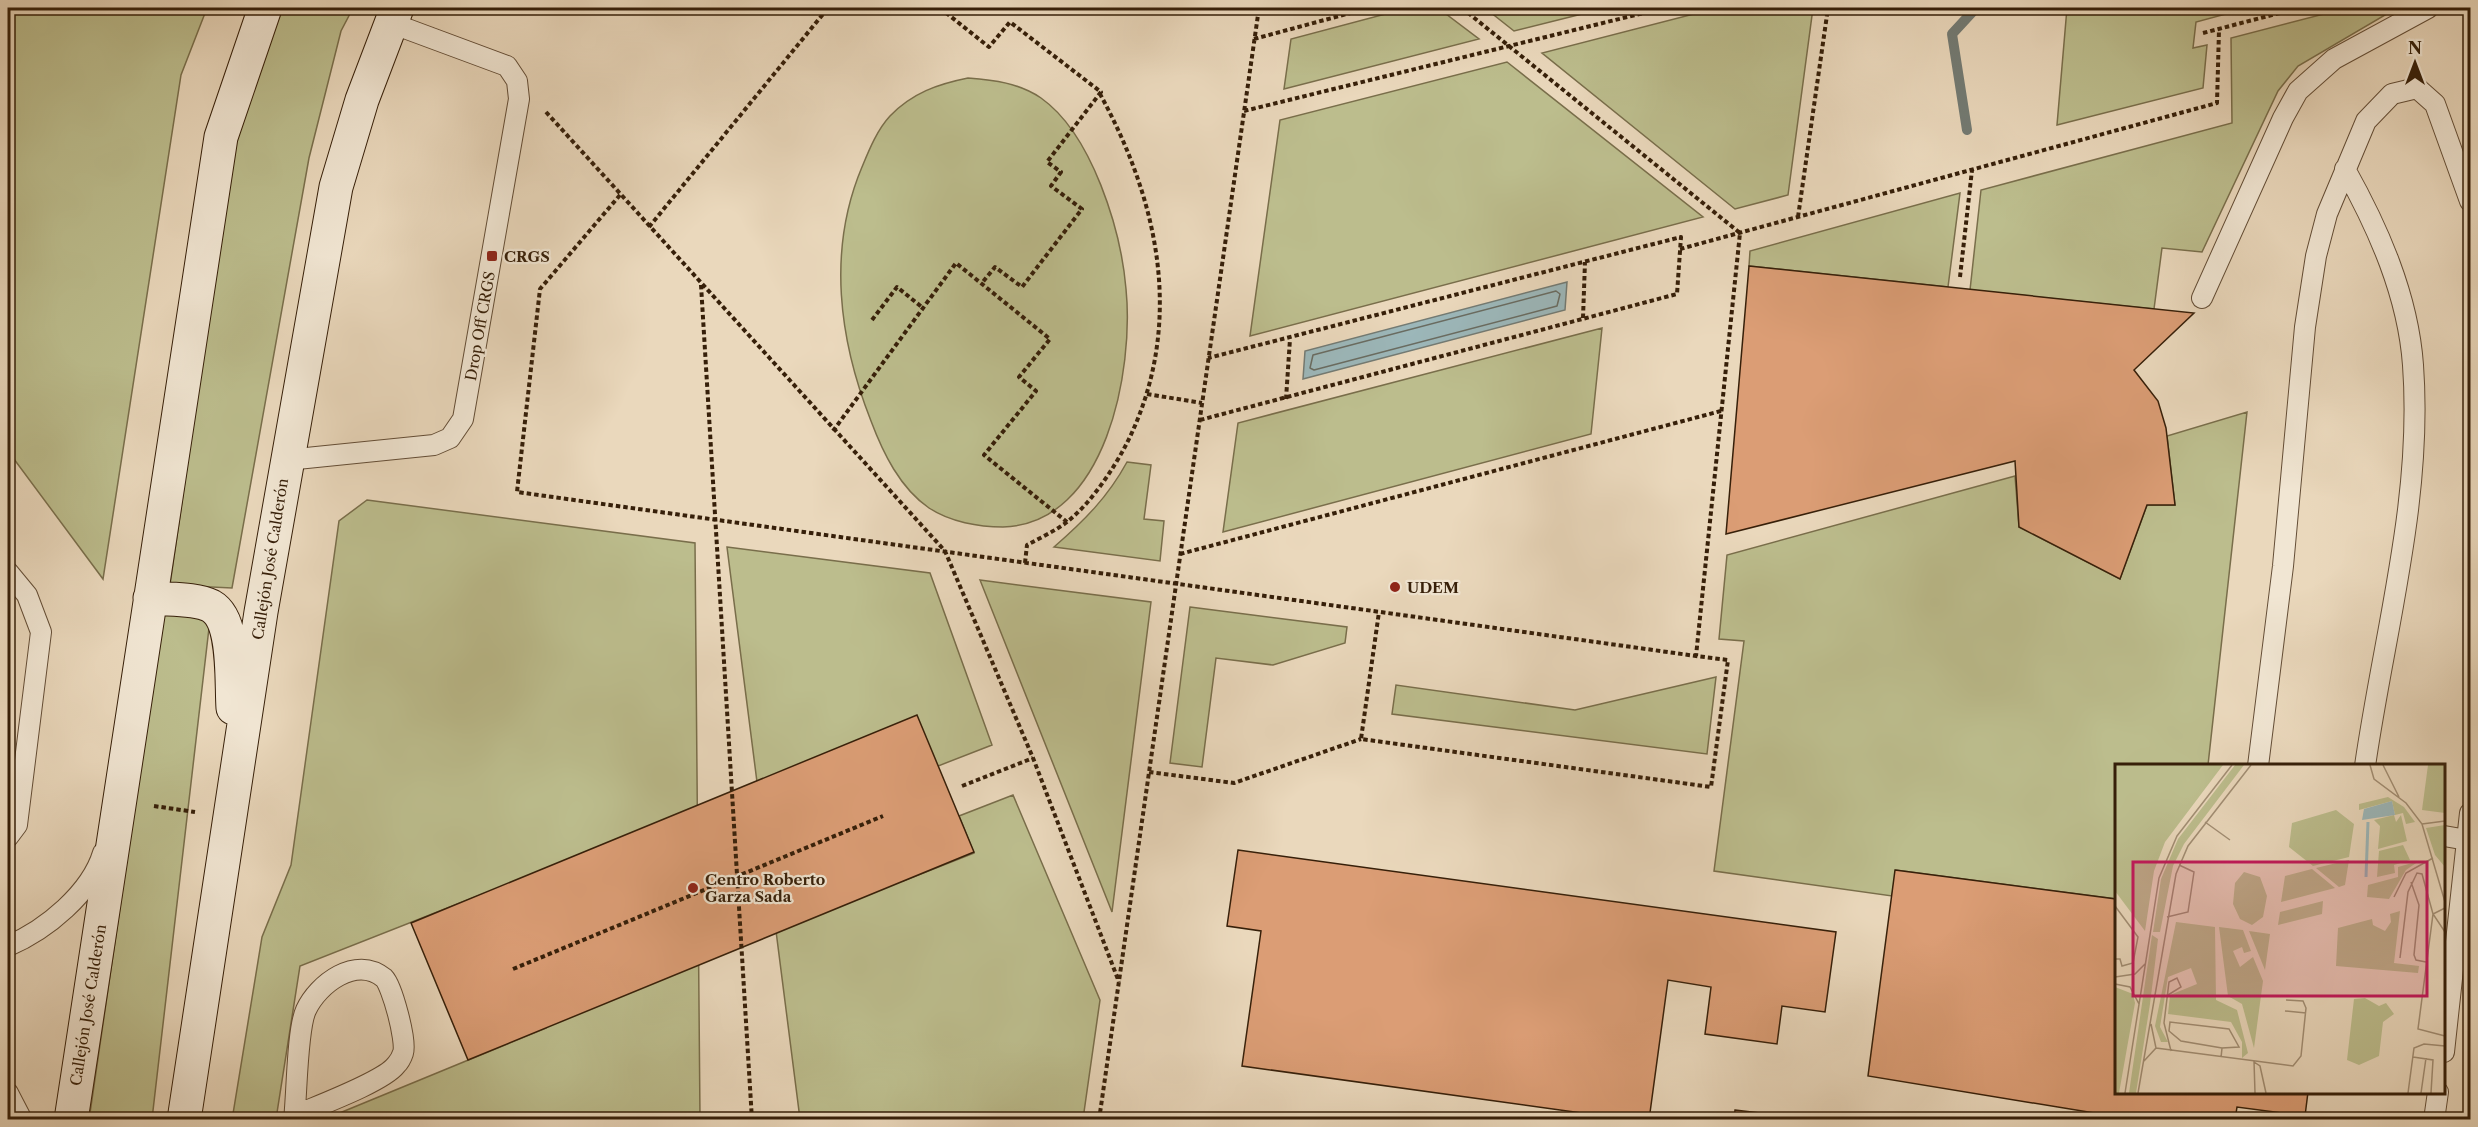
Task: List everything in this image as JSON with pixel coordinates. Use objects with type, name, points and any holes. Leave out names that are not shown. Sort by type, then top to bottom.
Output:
[{"type":"main road","name":"Callejón José Calderón","points":[[71,1119],[221,137],[265,8]]},
{"type":"main road","name":"Callejón José Calderón","points":[[184,1119],[287,460],[336,187],[362,100],[394,15]]},
{"type":"main road","points":[[150,598],[210,606],[228,625],[237,776]]},
{"type":"lane","points":[[2202,298],[2283,118],[2298,91],[2334,59],[2428,8]]},
{"type":"lane","points":[[394,15],[507,66],[517,81]]},
{"type":"lane","name":"Drop Off CRGS","points":[[287,460],[434,445],[450,438],[463,418],[519,99],[517,81]]},
{"type":"lane","points":[[2258,764],[2283,566],[2306,327],[2316,256],[2327,214],[2366,121],[2392,94],[2417,88],[2435,104],[2470,201]]},
{"type":"lane","points":[[2345,169],[2375,223],[2398,288],[2414,374],[2415,441],[2409,512],[2377,681],[2365,764]]},
{"type":"lane","points":[[8,572],[27,595],[41,632],[17,825],[8,837]]},
{"type":"lane","points":[[8,946],[22,940],[64,910],[98,868],[118,801]]},
{"type":"lane","points":[[2445,1043],[2470,813]]},
{"type":"lane","points":[[2445,836],[2467,840]]},
{"type":"lane","points":[[357,970],[374,972],[386,980],[403,1036],[403,1053],[396,1066],[381,1077],[294,1118],[305,1012],[319,989],[338,976],[357,970]]},
{"type":"lane","points":[[8,1093],[22,1119]]},
{"type":"lane","points":[[2434,1119],[2438,1094]]},
{"type":"path","points":[[649,227],[828,8]]},
{"type":"path","points":[[940,8],[988,47],[1010,22],[1100,94],[1124,138],[1145,202],[1157,262],[1160,313],[1156,363],[1140,416],[1113,471],[1067,522],[1027,545],[1025,562]]},
{"type":"path","points":[[1099,1119],[1259,8]]},
{"type":"path","points":[[1254,39],[1369,8]]},
{"type":"path","points":[[1462,8],[1740,233]]},
{"type":"path","points":[[1244,111],[1664,8]]},
{"type":"path","points":[[1798,217],[1828,8]]},
{"type":"path","points":[[2203,33],[2299,8]]},
{"type":"path","points":[[1680,249],[2217,104],[2219,30]]},
{"type":"path","points":[[517,81],[945,552],[1033,758],[1119,982]]},
{"type":"path","points":[[982,283],[995,267],[1022,287],[1082,209],[1051,186],[1061,172],[1047,162],[1100,94]]},
{"type":"path","points":[[1960,277],[1972,170]]},
{"type":"path","points":[[620,195],[540,289],[517,492],[1728,660],[1711,787],[1361,739],[1234,783],[1149,772]]},
{"type":"path","points":[[1696,656],[1740,233]]},
{"type":"path","points":[[1200,420],[1677,294],[1681,237],[1290,339],[1208,358]]},
{"type":"path","points":[[1582,319],[1585,262]]},
{"type":"path","points":[[833,431],[956,263],[1050,339],[1019,377],[1036,391],[984,455],[1067,522]]},
{"type":"path","points":[[701,284],[752,1119]]},
{"type":"path","points":[[872,320],[897,287],[923,308]]},
{"type":"path","points":[[1286,399],[1290,339]]},
{"type":"path","points":[[1147,394],[1202,403]]},
{"type":"path","points":[[1180,554],[1721,411]]},
{"type":"path","points":[[1361,739],[1379,612]]},
{"type":"path","points":[[962,786],[1033,758]]},
{"type":"path","points":[[118,801],[231,817]]},
{"type":"path","points":[[513,969],[883,816]]},
{"type":"green space","points":[[8,8],[207,8],[181,75],[103,579],[8,451]]},
{"type":"green space","points":[[282,8],[353,8],[341,31],[309,158],[232,588],[170,585],[233,145]]},
{"type":"green space","points":[[1408,8],[1438,8],[1479,39],[1284,89],[1291,39]]},
{"type":"green space","points":[[1485,8],[1606,8],[1514,31]]},
{"type":"green space","points":[[1717,8],[1813,8],[1788,195],[1735,209],[1542,53]]},
{"type":"green space","points":[[2067,8],[2248,8],[2196,22],[2193,48],[2207,45],[2203,88],[2057,125]]},
{"type":"green space","points":[[2347,8],[2397,8],[2298,66],[2278,91],[2202,252],[2162,248],[2154,309],[1970,290],[1981,190],[2232,123],[2231,38]]},
{"type":"green space","points":[[1507,62],[1703,217],[1250,336],[1280,120]]},
{"type":"green space","points":[[968,78],[1006,83],[1033,93],[1059,114],[1075,135],[1101,185],[1110,212],[1118,239],[1126,289],[1125,360],[1118,399],[1106,437],[1090,471],[1067,500],[1038,519],[1003,527],[965,523],[937,513],[919,500],[901,480],[881,445],[860,390],[851,359],[841,295],[844,230],[851,198],[877,134],[898,108],[916,95],[946,83]]},
{"type":"green space","points":[[1960,193],[1948,287],[1749,266],[1750,251]]},
{"type":"green space","points":[[1602,328],[1591,434],[1223,532],[1238,423]]},
{"type":"green space","points":[[2247,412],[2208,764],[2115,764],[2115,899],[1896,870],[1892,896],[1714,871],[1744,641],[1719,639],[1727,555],[2015,476],[2019,527],[2120,579],[2147,505],[2175,505],[2167,436]]},
{"type":"green space","points":[[1127,462],[1151,465],[1144,519],[1164,521],[1160,561],[1054,547],[1095,508]]},
{"type":"green space","points":[[367,500],[695,543],[700,1119],[325,1119],[546,1028],[488,892],[300,966],[276,1119],[232,1120],[262,937],[291,865],[339,521]]},
{"type":"green space","points":[[727,547],[930,573],[992,745],[938,766],[903,881],[974,853],[959,816],[1013,795],[1100,1000],[1083,1119],[800,1119]]},
{"type":"green space","points":[[980,580],[1151,602],[1112,912]]},
{"type":"green space","points":[[1190,607],[1347,627],[1345,643],[1273,665],[1216,658],[1202,767],[1170,763]]},
{"type":"green space","points":[[163,612],[201,617],[209,628],[152,1119],[89,1120]]},
{"type":"green space","points":[[1716,677],[1707,754],[1392,714],[1396,685],[1575,710]]},
{"type":"water","points":[[1567,282],[1565,310],[1303,379],[1305,351]]},
{"type":"building","points":[[1749,266],[2194,313],[2134,370],[2158,401],[2166,428],[2175,505],[2147,505],[2120,579],[2019,527],[2015,461],[1726,534]]},
{"type":"building","name":"Centro Roberto Garza Sada","points":[[917,715],[974,852],[468,1060],[411,923]]},
{"type":"building","points":[[1238,850],[1836,932],[1825,1012],[1782,1006],[1777,1044],[1705,1034],[1711,987],[1668,980],[1649,1120],[1625,1119],[1242,1066],[1261,931],[1227,926]]},
{"type":"building","points":[[1895,870],[2115,899],[2115,1094],[2308,1094],[2305,1116],[2237,1107],[2235,1120],[2137,1120],[1868,1076]]},
{"type":"building","points":[[1735,1110],[1776,1115],[1775,1120],[1734,1120]]},
{"type":"waterway","points":[[1967,130],[1952,34],[1976,8]]},
{"type":"place","name":"CRGS","points":[[492,256]]},
{"type":"place","name":"UDEM","points":[[1395,587]]},
{"type":"place","name":"Centro Roberto Garza Sada","points":[[693,888]]}]
